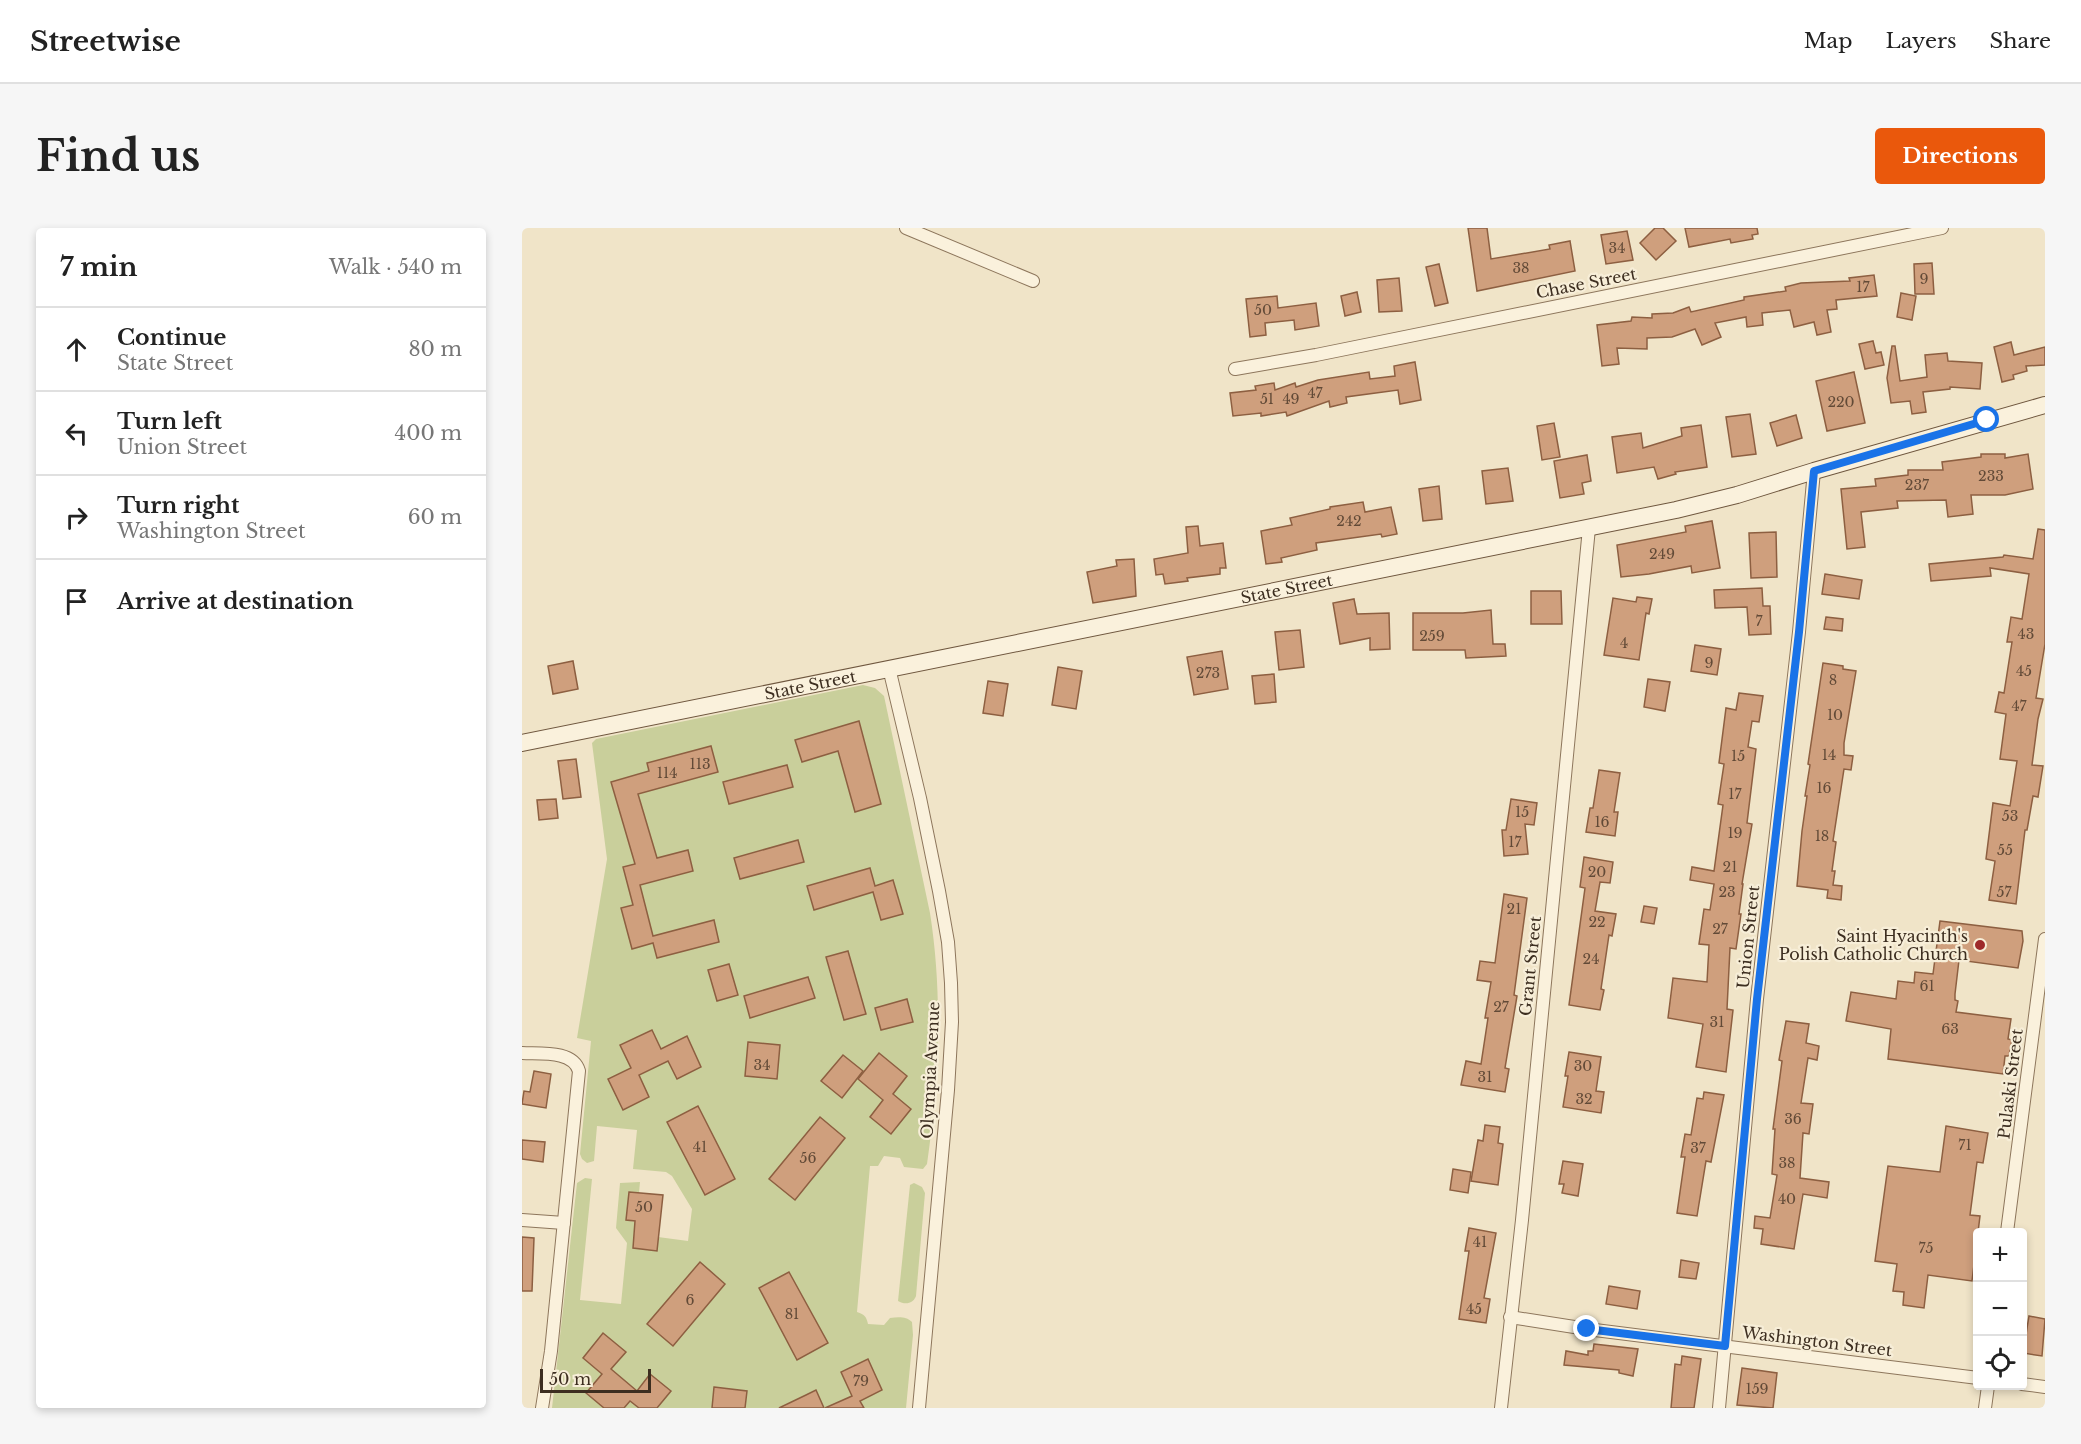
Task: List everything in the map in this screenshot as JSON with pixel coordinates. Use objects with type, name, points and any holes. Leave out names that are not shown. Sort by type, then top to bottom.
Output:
[{"type":"main road","name":"State Street","points":[[522,743],[1589,528],[1737,495],[2045,405]]},
{"type":"street","points":[[906,228],[1033,281]]},
{"type":"street","name":"Chase Street","points":[[1236,369],[1316,355],[1942,228]]},
{"type":"street","name":"Union Street","points":[[1719,1408],[1757,999],[1802,610],[1814,471]]},
{"type":"street","name":"Grant Street","points":[[1501,1408],[1522,1220],[1589,528]]},
{"type":"street","name":"Olympia Avenue","points":[[889,668],[920,798],[939,891],[948,942],[951,983],[952,1022],[948,1090],[919,1408]]},
{"type":"street","name":"Pulaski Street","points":[[2008,1228],[2045,939]]},
{"type":"street","points":[[522,1053],[564,1056],[572,1060],[579,1071],[551,1351],[542,1408]]},
{"type":"street","points":[[522,1220],[564,1223]]},
{"type":"street","name":"Washington Street","points":[[1510,1317],[1587,1329],[1973,1377]]},
{"type":"street","points":[[2027,1385],[2045,1387]]},
{"type":"street","points":[[1985,1408],[1987,1390]]},
{"type":"green space","points":[[863,685],[875,688],[884,696],[930,913],[937,975],[937,1070],[927,1164],[923,1169],[904,1167],[900,1158],[884,1156],[878,1166],[870,1166],[857,1312],[865,1316],[868,1324],[884,1325],[890,1318],[896,1317],[912,1322],[913,1335],[906,1408],[552,1408],[577,1183],[585,1178],[592,1179],[580,1300],[621,1304],[627,1243],[616,1228],[620,1183],[640,1182],[639,1193],[629,1192],[626,1220],[635,1222],[633,1248],[656,1251],[658,1237],[688,1241],[692,1209],[672,1176],[666,1172],[633,1169],[637,1130],[597,1126],[594,1161],[587,1163],[580,1154],[591,1041],[577,1038],[607,859],[592,743],[596,739]]},
{"type":"green space","points":[[914,1183],[922,1187],[925,1193],[916,1296],[913,1301],[903,1303],[898,1301],[910,1185]]},
{"type":"building","points":[[1468,228],[1487,228],[1491,259],[1550,249],[1549,245],[1570,241],[1575,271],[1477,291]]},
{"type":"building","points":[[1655,228],[1663,228],[1676,241],[1656,260],[1640,243]]},
{"type":"building","points":[[1685,228],[1757,228],[1758,234],[1752,235],[1753,239],[1731,243],[1730,239],[1689,247]]},
{"type":"building","points":[[1627,231],[1633,260],[1606,264],[1601,235]]},
{"type":"building","points":[[1932,263],[1934,294],[1915,294],[1914,264]]},
{"type":"building","points":[[1439,264],[1448,303],[1435,306],[1426,267]]},
{"type":"building","points":[[1874,275],[1877,296],[1836,300],[1837,309],[1827,310],[1831,332],[1817,335],[1814,322],[1794,327],[1790,310],[1762,313],[1763,325],[1747,327],[1746,317],[1715,323],[1721,337],[1702,345],[1695,329],[1672,337],[1647,338],[1647,349],[1617,348],[1619,364],[1602,366],[1597,325],[1631,321],[1632,317],[1652,318],[1652,314],[1673,313],[1689,307],[1691,312],[1744,300],[1744,297],[1786,291],[1785,287],[1801,283],[1850,281],[1849,278]]},
{"type":"building","points":[[1399,278],[1402,311],[1379,312],[1377,280]]},
{"type":"building","points":[[1357,292],[1361,312],[1345,316],[1341,296]]},
{"type":"building","points":[[1901,293],[1916,296],[1912,320],[1897,317]]},
{"type":"building","points":[[1277,296],[1278,308],[1316,303],[1319,326],[1295,330],[1294,320],[1265,323],[1266,335],[1250,337],[1246,299]]},
{"type":"building","points":[[1873,341],[1876,353],[1881,352],[1884,365],[1865,369],[1859,344]]},
{"type":"building","points":[[2011,342],[2014,355],[2045,347],[2045,365],[2026,366],[2027,371],[2013,375],[2014,379],[2002,382],[1994,347]]},
{"type":"building","points":[[1892,346],[1895,346],[1900,381],[1927,377],[1925,355],[1947,353],[1948,361],[1982,363],[1980,389],[1950,387],[1950,389],[1923,392],[1926,412],[1912,414],[1910,401],[1891,403],[1887,378]]},
{"type":"building","points":[[1415,362],[1421,400],[1400,404],[1398,390],[1346,397],[1347,403],[1330,407],[1329,401],[1287,416],[1286,412],[1261,416],[1261,413],[1233,416],[1230,393],[1256,390],[1255,386],[1274,383],[1275,390],[1295,383],[1296,387],[1318,380],[1369,372],[1370,379],[1395,376],[1394,366]]},
{"type":"building","points":[[1854,372],[1865,423],[1827,431],[1816,381]]},
{"type":"building","points":[[1750,414],[1756,454],[1732,457],[1726,417]]},
{"type":"building","points":[[1796,415],[1802,438],[1777,446],[1770,423]]},
{"type":"building","points":[[1554,423],[1560,457],[1542,460],[1537,426]]},
{"type":"building","points":[[1701,425],[1707,467],[1675,472],[1676,474],[1658,479],[1654,467],[1617,473],[1612,437],[1641,433],[1643,448],[1682,436],[1681,428]]},
{"type":"building","points":[[1981,454],[2005,454],[2005,458],[2028,454],[2033,489],[2005,495],[1971,495],[1973,514],[1948,517],[1946,500],[1897,501],[1898,508],[1861,512],[1865,547],[1847,549],[1841,489],[1876,486],[1875,479],[1908,475],[1908,470],[1943,470],[1942,462],[1981,457]]},
{"type":"building","points":[[1587,455],[1591,481],[1582,483],[1584,494],[1560,498],[1554,461]]},
{"type":"building","points":[[1508,468],[1513,501],[1486,504],[1482,471]]},
{"type":"building","points":[[1439,486],[1442,519],[1423,521],[1419,489]]},
{"type":"building","points":[[1363,502],[1365,512],[1391,507],[1397,534],[1316,543],[1317,550],[1281,558],[1282,562],[1266,564],[1261,531],[1292,525],[1290,518],[1330,509],[1330,507]]},
{"type":"building","points":[[1712,521],[1720,568],[1692,573],[1691,566],[1621,577],[1617,545],[1686,532],[1685,526]]},
{"type":"building","points":[[1198,526],[1200,546],[1223,543],[1226,568],[1220,568],[1220,574],[1187,578],[1188,581],[1165,584],[1163,574],[1156,575],[1154,559],[1188,553],[1186,527]]},
{"type":"building","points":[[2038,529],[2045,530],[2045,644],[2036,698],[2043,699],[2032,765],[2043,766],[2038,797],[2033,796],[2027,830],[2025,830],[2016,904],[1989,900],[1995,861],[1986,859],[1993,803],[2010,806],[2017,761],[2000,759],[2006,714],[1995,712],[1999,692],[2004,693],[2012,642],[2007,642],[2011,617],[2022,619],[2029,574],[1990,568],[1991,576],[1931,581],[1929,564],[2003,557],[2004,555],[2033,559]]},
{"type":"building","points":[[1776,532],[1777,577],[1751,578],[1749,533]]},
{"type":"building","points":[[1134,559],[1136,596],[1093,603],[1087,572],[1117,566],[1116,560]]},
{"type":"building","points":[[1825,574],[1862,580],[1859,599],[1822,594]]},
{"type":"building","points":[[1762,588],[1763,606],[1770,606],[1771,634],[1749,635],[1747,607],[1715,608],[1714,590]]},
{"type":"building","points":[[1531,591],[1561,591],[1562,624],[1531,624]]},
{"type":"building","points":[[1637,597],[1652,599],[1649,614],[1646,613],[1639,660],[1604,655],[1613,598],[1636,602]]},
{"type":"building","points":[[1354,599],[1357,614],[1389,613],[1390,649],[1370,650],[1370,638],[1340,644],[1333,603]]},
{"type":"building","points":[[1491,610],[1493,644],[1505,644],[1506,656],[1466,658],[1465,650],[1413,650],[1413,613],[1463,613]]},
{"type":"building","points":[[1826,617],[1843,619],[1842,631],[1824,629]]},
{"type":"building","points":[[1300,630],[1304,667],[1279,670],[1275,632]]},
{"type":"building","points":[[1695,645],[1721,649],[1717,675],[1691,671]]},
{"type":"building","points":[[1222,651],[1228,689],[1194,695],[1187,657]]},
{"type":"building","points":[[573,661],[578,689],[553,694],[548,666]]},
{"type":"building","points":[[1823,663],[1856,671],[1844,743],[1844,755],[1853,756],[1851,770],[1844,769],[1833,841],[1836,842],[1832,871],[1835,871],[1833,885],[1842,886],[1841,900],[1827,898],[1828,890],[1797,886],[1810,765],[1808,764]]},
{"type":"building","points":[[1058,667],[1082,671],[1076,709],[1052,705]]},
{"type":"building","points":[[1274,674],[1276,702],[1255,704],[1252,676]]},
{"type":"building","points":[[1648,679],[1670,682],[1665,711],[1644,707]]},
{"type":"building","points":[[988,681],[1008,684],[1003,716],[983,713]]},
{"type":"building","points":[[1739,693],[1763,696],[1759,722],[1752,721],[1748,747],[1756,749],[1747,823],[1752,824],[1742,884],[1736,949],[1730,948],[1727,1009],[1733,1010],[1726,1072],[1696,1067],[1703,1024],[1668,1018],[1673,978],[1707,982],[1709,945],[1699,944],[1704,909],[1710,910],[1714,884],[1690,880],[1692,867],[1714,871],[1723,805],[1718,804],[1724,764],[1719,763],[1726,708],[1736,710]]},
{"type":"building","points":[[859,721],[881,804],[855,812],[838,751],[802,762],[795,740]]},
{"type":"building","points":[[711,746],[718,772],[638,794],[657,858],[688,850],[693,871],[640,885],[653,936],[714,920],[719,942],[657,958],[653,943],[632,949],[621,908],[633,905],[623,867],[635,864],[611,782],[649,771],[647,763]]},
{"type":"building","points":[[576,759],[581,797],[563,799],[558,761]]},
{"type":"building","points":[[787,765],[793,787],[729,804],[723,782]]},
{"type":"building","points":[[1599,770],[1620,773],[1614,812],[1618,812],[1615,836],[1586,832],[1590,808],[1593,808]]},
{"type":"building","points":[[556,799],[558,818],[539,820],[537,800]]},
{"type":"building","points":[[1511,799],[1537,803],[1534,825],[1525,824],[1528,854],[1504,856],[1502,830],[1506,830]]},
{"type":"building","points":[[798,840],[804,862],[740,879],[734,858]]},
{"type":"building","points":[[1584,857],[1613,862],[1610,883],[1600,882],[1595,911],[1616,914],[1612,936],[1609,935],[1600,1010],[1569,1005],[1585,888],[1580,887]]},
{"type":"building","points":[[870,868],[875,886],[893,880],[903,914],[881,920],[873,892],[814,910],[807,886]]},
{"type":"building","points":[[1504,894],[1527,898],[1514,995],[1517,996],[1505,1068],[1509,1069],[1505,1092],[1461,1085],[1466,1061],[1481,1064],[1491,982],[1477,980],[1480,961],[1495,963]]},
{"type":"building","points":[[1644,906],[1657,908],[1654,924],[1641,922]]},
{"type":"building","points":[[1940,921],[2022,931],[2023,941],[2018,968],[1959,960],[1955,994],[1955,1000],[1958,1001],[1956,1012],[2011,1019],[2008,1039],[2012,1040],[2009,1056],[2005,1056],[2003,1074],[1888,1059],[1891,1029],[1846,1021],[1851,992],[1896,999],[1898,981],[1914,983],[1915,972],[1933,974]]},
{"type":"building","points":[[848,951],[866,1014],[844,1020],[826,957]]},
{"type":"building","points":[[729,964],[738,995],[717,1001],[708,970]]},
{"type":"building","points":[[808,977],[815,998],[750,1018],[744,996]]},
{"type":"building","points":[[907,999],[913,1022],[881,1030],[875,1008]]},
{"type":"building","points":[[1786,1021],[1809,1024],[1806,1043],[1819,1046],[1817,1060],[1808,1058],[1801,1103],[1813,1104],[1809,1134],[1803,1133],[1800,1178],[1829,1182],[1827,1198],[1803,1194],[1794,1249],[1761,1244],[1763,1229],[1754,1228],[1755,1216],[1770,1218],[1777,1175],[1772,1174],[1775,1129],[1773,1129],[1782,1061],[1779,1060]]},
{"type":"building","points":[[652,1030],[661,1049],[687,1036],[701,1067],[677,1079],[668,1061],[639,1075],[649,1097],[623,1110],[608,1079],[631,1068],[620,1045]]},
{"type":"building","points":[[748,1042],[780,1045],[777,1079],[745,1076]]},
{"type":"building","points":[[1569,1052],[1601,1057],[1596,1091],[1604,1092],[1601,1113],[1563,1107]]},
{"type":"building","points":[[879,1053],[907,1076],[893,1094],[911,1109],[891,1134],[870,1117],[883,1100],[858,1079]]},
{"type":"building","points":[[843,1055],[863,1071],[842,1098],[821,1081]]},
{"type":"building","points":[[534,1071],[551,1074],[546,1108],[522,1104],[524,1091],[530,1092]]},
{"type":"building","points":[[1704,1092],[1724,1095],[1711,1162],[1706,1161],[1697,1216],[1677,1213],[1685,1157],[1681,1157],[1685,1134],[1691,1135],[1697,1098],[1703,1099]]},
{"type":"building","points":[[698,1106],[735,1179],[705,1195],[667,1122]]},
{"type":"building","points":[[820,1117],[845,1138],[795,1200],[769,1179]]},
{"type":"building","points":[[1485,1125],[1500,1127],[1498,1143],[1503,1144],[1498,1185],[1471,1181],[1478,1140],[1483,1141]]},
{"type":"building","points":[[1946,1126],[1988,1133],[1983,1163],[1977,1162],[1970,1215],[1980,1216],[1979,1228],[1973,1228],[1972,1281],[1928,1275],[1924,1308],[1903,1305],[1904,1292],[1893,1291],[1897,1264],[1875,1261],[1888,1166],[1940,1172]]},
{"type":"building","points":[[522,1140],[545,1142],[543,1162],[522,1159]]},
{"type":"building","points":[[1563,1161],[1583,1164],[1578,1196],[1562,1193],[1564,1184],[1559,1184]]},
{"type":"building","points":[[1453,1169],[1471,1172],[1468,1193],[1450,1190]]},
{"type":"building","points":[[629,1192],[663,1195],[657,1251],[633,1248],[635,1221],[626,1220]]},
{"type":"building","points":[[1469,1228],[1496,1233],[1484,1298],[1490,1299],[1486,1323],[1459,1319],[1469,1251],[1465,1251]]},
{"type":"building","points":[[522,1237],[534,1238],[532,1291],[522,1291]]},
{"type":"building","points":[[1681,1260],[1699,1263],[1696,1279],[1679,1277]]},
{"type":"building","points":[[700,1262],[725,1284],[673,1346],[647,1324]]},
{"type":"building","points":[[789,1272],[828,1343],[797,1360],[759,1288]]},
{"type":"building","points":[[1609,1286],[1640,1291],[1637,1309],[1606,1304]]},
{"type":"building","points":[[2029,1316],[2045,1319],[2042,1356],[2027,1354]]},
{"type":"building","points":[[603,1333],[626,1352],[611,1369],[637,1391],[650,1374],[671,1391],[657,1408],[639,1408],[630,1401],[624,1408],[604,1408],[586,1393],[602,1374],[583,1358]]},
{"type":"building","points":[[1594,1344],[1638,1349],[1633,1376],[1619,1373],[1619,1370],[1564,1365],[1566,1351],[1588,1355],[1588,1351],[1593,1351]]},
{"type":"building","points":[[1682,1356],[1701,1359],[1694,1408],[1671,1408],[1675,1364],[1681,1365]]},
{"type":"building","points":[[868,1359],[882,1390],[860,1401],[864,1408],[825,1408],[852,1396],[841,1372]]},
{"type":"building","points":[[1742,1368],[1777,1373],[1773,1408],[1737,1405]]},
{"type":"building","points":[[714,1387],[747,1391],[745,1408],[712,1408]]},
{"type":"building","points":[[816,1390],[824,1408],[779,1408],[806,1395]]},
{"type":"place","name":"Saint Hyacinth's Polish Catholic Church","points":[[1980,945]]},
{"type":"route","points":[[1587,1329],[1725,1346],[1757,999],[1808,556],[1814,471],[1987,420]]}]
